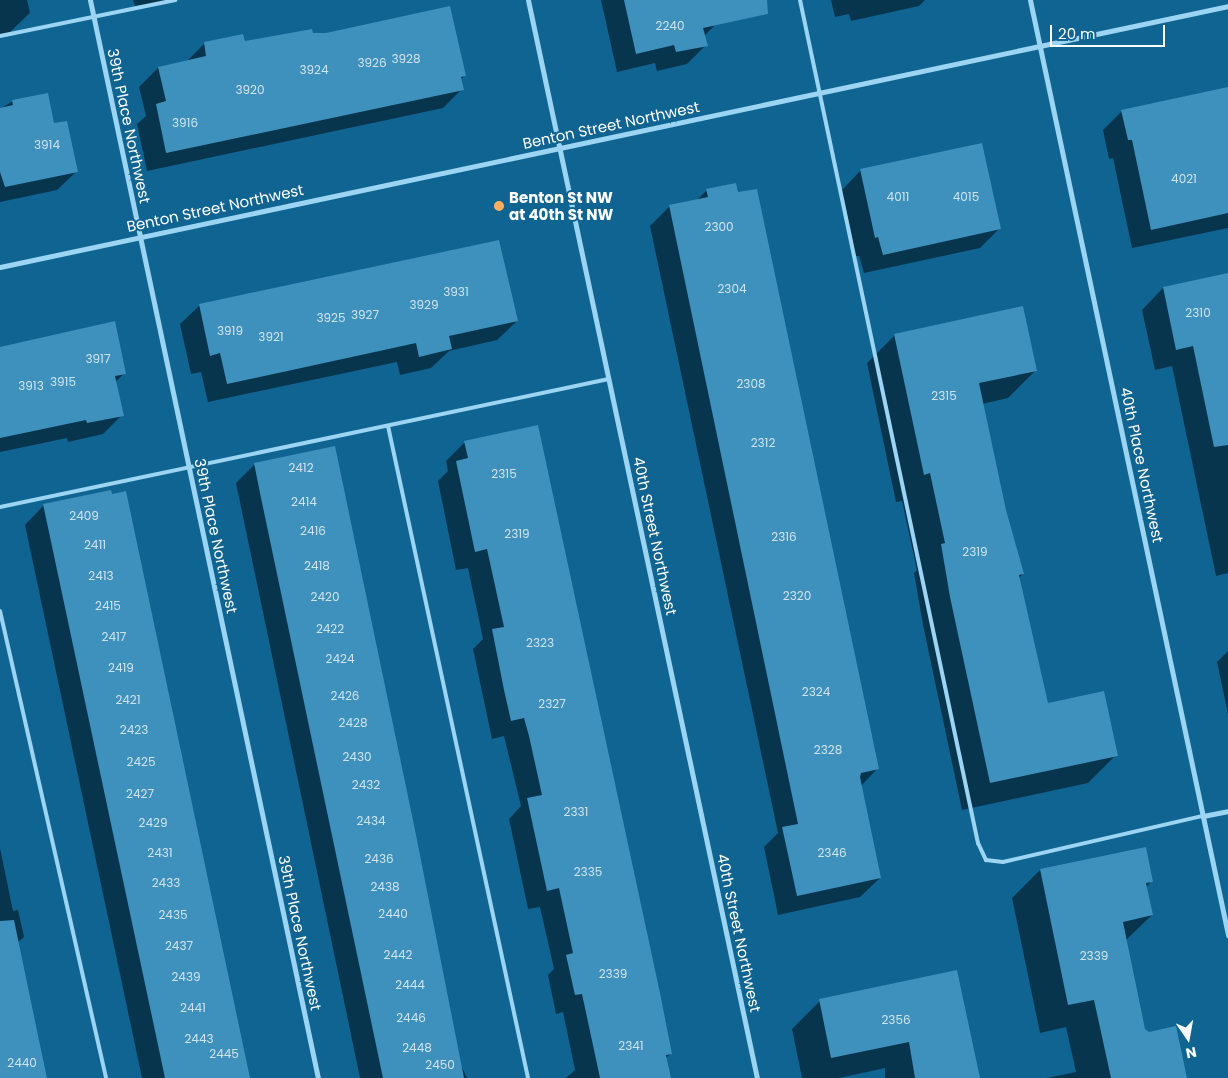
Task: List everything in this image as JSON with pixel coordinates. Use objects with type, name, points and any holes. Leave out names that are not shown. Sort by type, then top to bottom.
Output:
[{"type":"street","name":"39th Place Northwest","points":[[90,0],[318,1078]]},
{"type":"street","name":"40th Street Northwest","points":[[528,0],[757,1078]]},
{"type":"street","name":"40th Place Northwest","points":[[1030,0],[1228,935]]},
{"type":"street","name":"Benton Street Northwest","points":[[0,268],[1228,6]]},
{"type":"street","points":[[1203,816],[1228,811]]},
{"type":"lane","points":[[0,36],[94,19],[175,0]]},
{"type":"lane","points":[[800,0],[978,843],[986,860],[1003,862],[1203,816]]},
{"type":"lane","points":[[0,507],[189,469],[609,379]]},
{"type":"lane","points":[[388,426],[528,1078]]},
{"type":"lane","points":[[0,611],[106,1078]]},
{"type":"building","points":[[624,0],[767,0],[768,14],[703,28],[708,46],[676,52],[674,45],[636,54]]},
{"type":"building","points":[[450,6],[466,76],[461,77],[464,90],[166,153],[156,104],[166,101],[158,67],[206,56],[204,42],[243,34],[245,41],[312,29],[313,33],[326,33]]},
{"type":"building","points":[[1228,87],[1228,213],[1151,230],[1132,140],[1128,140],[1121,110]]},
{"type":"building","points":[[48,93],[54,123],[67,121],[78,172],[5,187],[0,172],[0,108],[13,105],[12,100]]},
{"type":"building","points":[[982,143],[1001,229],[883,255],[878,237],[875,238],[860,169]]},
{"type":"building","points":[[736,183],[738,192],[757,189],[879,769],[861,773],[860,777],[881,878],[797,896],[782,827],[798,824],[669,205],[708,197],[706,189]]},
{"type":"building","points":[[499,240],[518,321],[449,336],[452,349],[419,357],[416,343],[227,384],[220,353],[210,356],[199,304]]},
{"type":"building","points":[[1228,273],[1228,445],[1214,447],[1193,346],[1176,350],[1163,287]]},
{"type":"building","points":[[1023,306],[1037,371],[979,383],[1006,510],[1024,574],[1019,575],[1048,703],[1104,691],[1118,756],[990,783],[950,597],[941,544],[945,543],[930,473],[924,475],[894,334]]},
{"type":"building","points":[[115,321],[126,374],[115,376],[124,416],[87,423],[86,420],[0,438],[0,347]]},
{"type":"building","points":[[538,425],[660,993],[672,1054],[666,1055],[671,1078],[600,1078],[582,994],[575,995],[566,955],[573,953],[559,888],[547,891],[527,798],[542,795],[524,718],[511,721],[504,690],[492,629],[504,627],[487,549],[475,552],[456,461],[468,458],[464,441]]},
{"type":"building","points":[[335,446],[415,830],[464,1078],[383,1078],[260,493],[254,463]]},
{"type":"building","points":[[111,490],[112,494],[126,491],[250,1078],[165,1078],[43,504]]},
{"type":"building","points":[[1146,847],[1153,882],[1146,883],[1153,915],[1123,922],[1145,1029],[1149,1032],[1176,1026],[1187,1078],[1111,1078],[1094,1000],[1068,1005],[1040,869]]},
{"type":"building","points":[[14,920],[47,1078],[0,1078],[0,921]]},
{"type":"building","points":[[957,970],[980,1078],[915,1078],[909,1042],[831,1058],[819,999]]},
{"type":"place","name":"Benton St NW at 40th St NW","points":[[499,206]]}]
